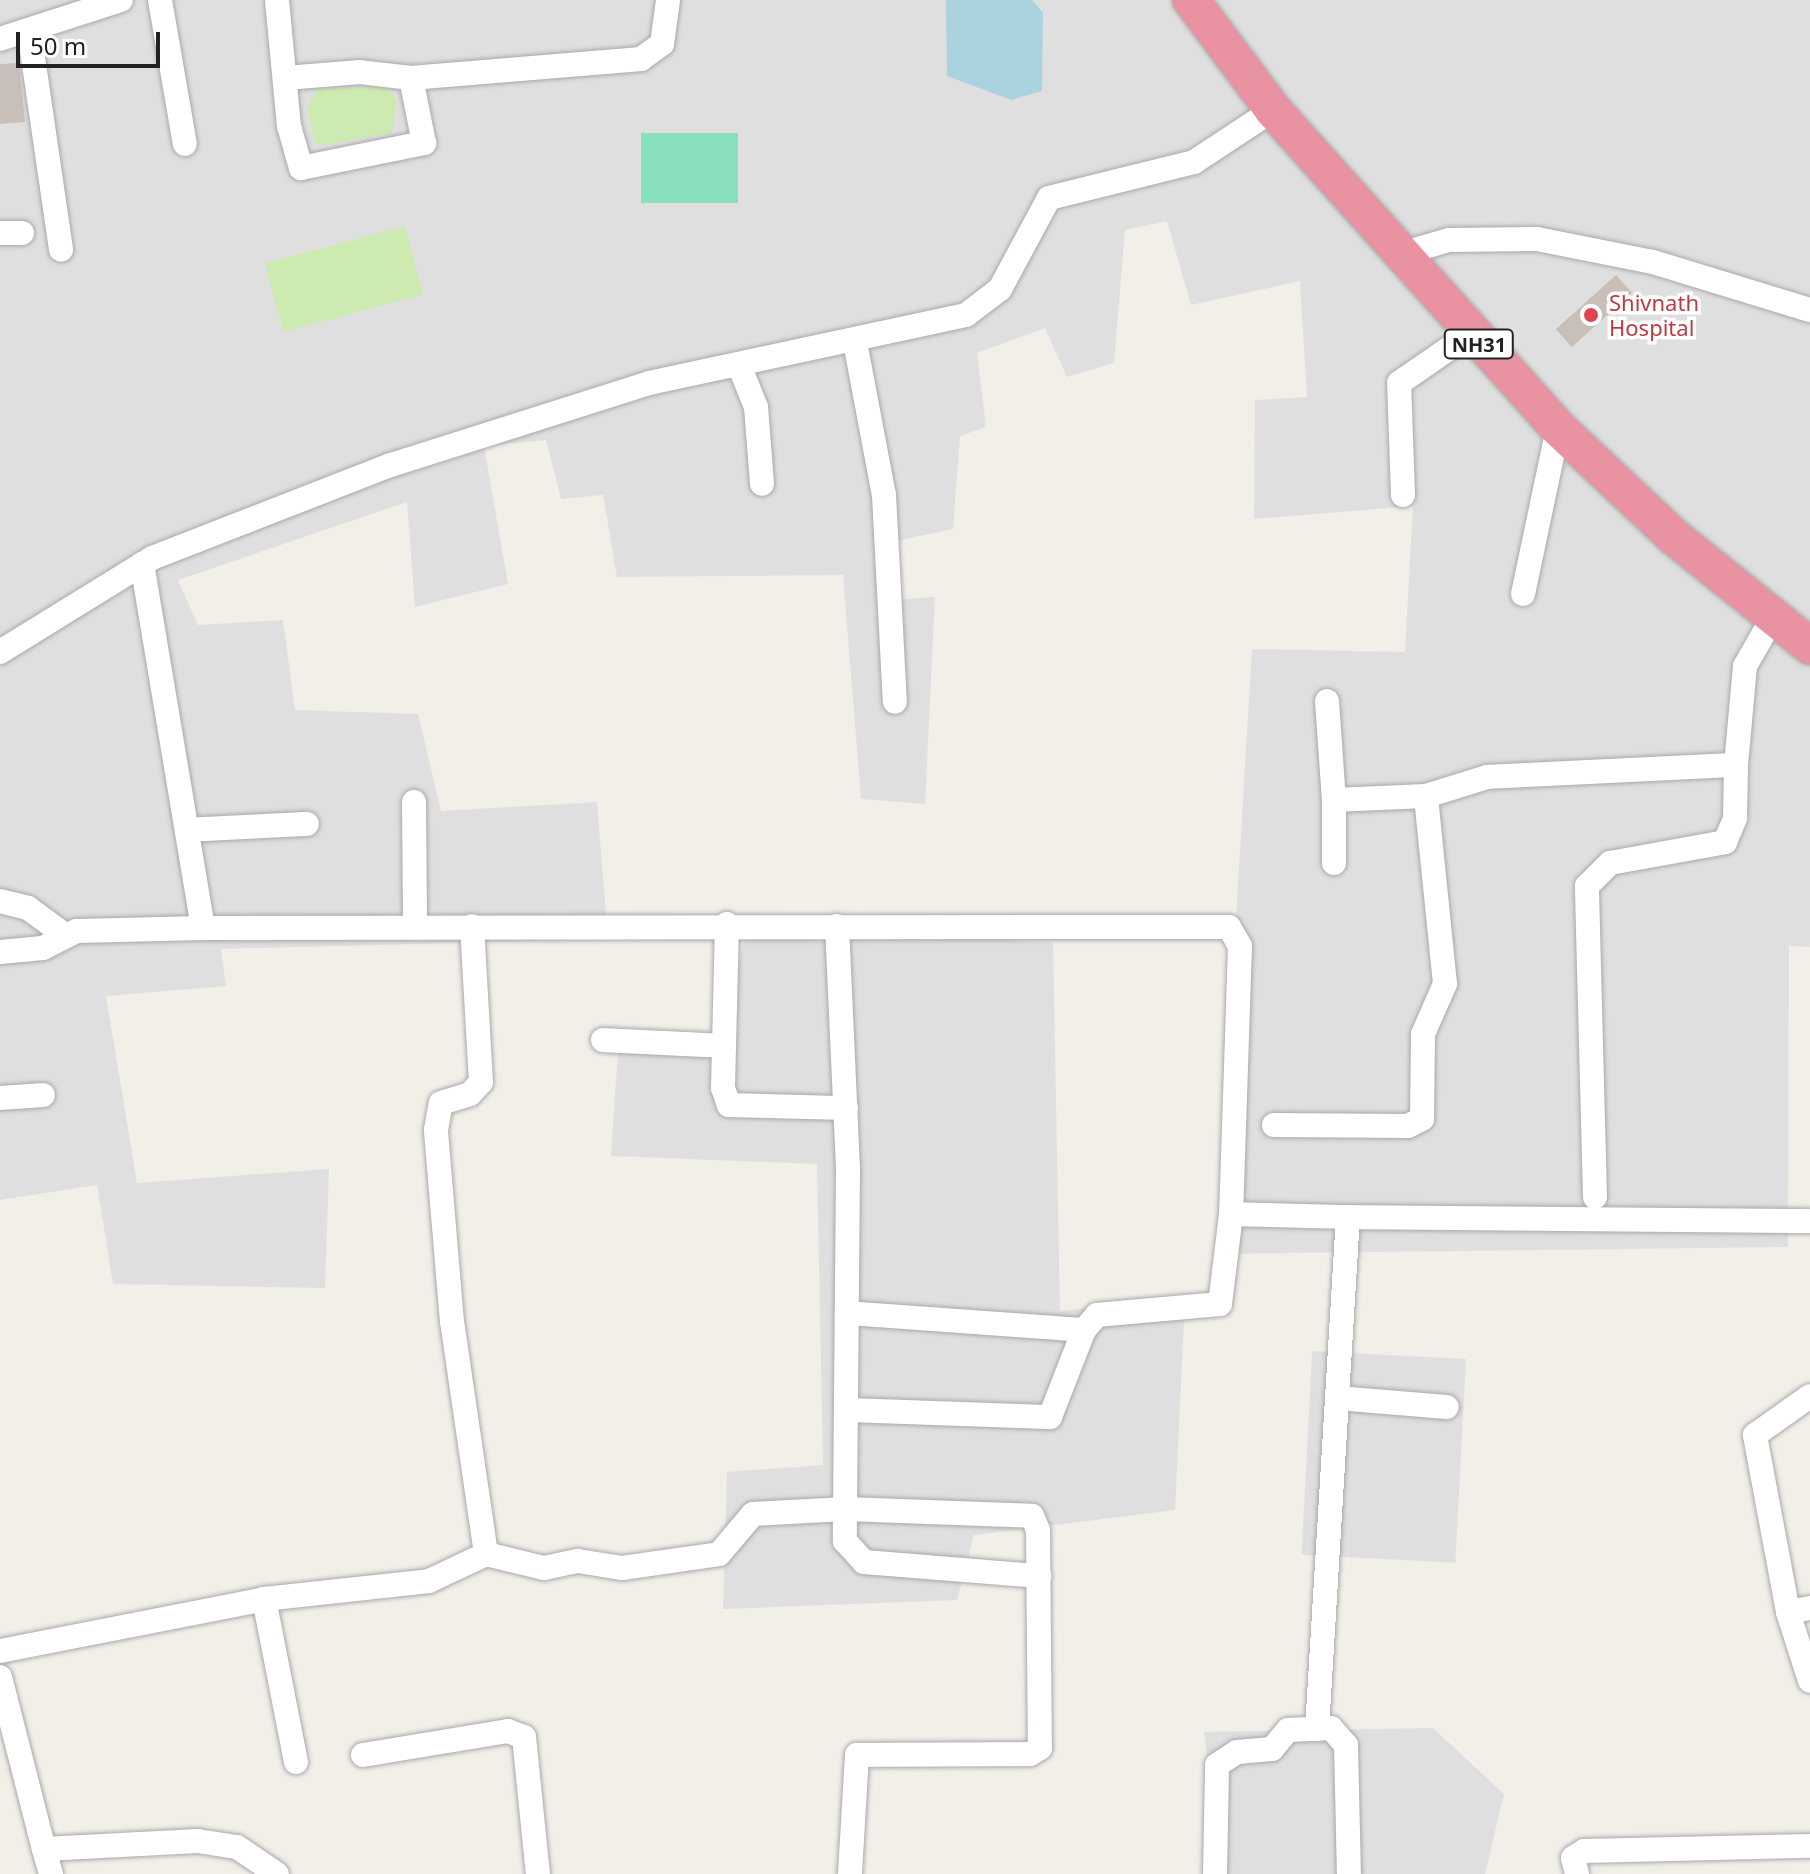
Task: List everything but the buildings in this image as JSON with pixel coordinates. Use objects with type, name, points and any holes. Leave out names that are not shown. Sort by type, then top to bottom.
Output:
[{"type":"highway","name":"NH31","points":[[1202,8],[1273,110],[1470,334],[1558,428],[1772,619],[1810,646]]},
{"type":"street","points":[[0,39],[121,0]]},
{"type":"street","points":[[160,0],[185,144]]},
{"type":"street","points":[[277,0],[285,78],[301,168],[424,143],[411,78]]},
{"type":"street","points":[[285,78],[360,72],[411,78],[641,59],[662,44],[668,0]]},
{"type":"street","points":[[29,30],[61,250]]},
{"type":"street","points":[[0,652],[142,564],[391,465],[649,383],[945,323],[984,306],[1049,198],[1194,162],[1273,110]]},
{"type":"street","points":[[1400,254],[1449,240],[1537,239],[1653,262],[1810,310]]},
{"type":"street","points":[[1403,495],[1399,383],[1470,334]]},
{"type":"street","points":[[855,342],[884,495],[895,702]]},
{"type":"street","points":[[739,365],[756,407],[762,484]]},
{"type":"street","points":[[1523,594],[1558,428]]},
{"type":"street","points":[[142,564],[203,928]]},
{"type":"street","points":[[1595,1197],[1587,886],[1610,863],[1725,842],[1735,818],[1736,765],[1745,666],[1772,619]]},
{"type":"street","points":[[1327,701],[1334,800],[1334,863]]},
{"type":"street","points":[[1334,800],[1426,796],[1487,777],[1736,765]]},
{"type":"street","points":[[1274,1125],[1408,1126],[1422,1119],[1423,1034],[1445,984],[1426,796]]},
{"type":"street","points":[[414,802],[415,927]]},
{"type":"street","points":[[187,830],[307,824]]},
{"type":"street","points":[[0,901],[28,908],[65,935]]},
{"type":"street","points":[[0,952],[43,948],[65,935],[203,928],[727,924],[1229,927],[1240,946],[1231,1214],[1220,1304],[1106,1313],[1084,1330],[1056,1412],[1043,1420],[846,1410]]},
{"type":"street","points":[[727,924],[724,1046],[729,1105],[846,1108]]},
{"type":"street","points":[[472,926],[481,1082],[470,1094],[441,1103],[436,1130],[452,1322],[486,1554]]},
{"type":"street","points":[[837,926],[846,1108],[845,1541],[856,1560],[1039,1576]]},
{"type":"street","points":[[603,1040],[724,1046]]},
{"type":"street","points":[[0,1098],[43,1095]]},
{"type":"street","points":[[1231,1214],[1810,1221]]},
{"type":"street","points":[[1317,1729],[1348,1217]]},
{"type":"street","points":[[847,1313],[1084,1330]]},
{"type":"street","points":[[1810,1396],[1755,1435],[1799,1610],[1810,1681]]},
{"type":"street","points":[[1337,1398],[1447,1407]]},
{"type":"street","points":[[0,1651],[264,1599],[429,1581],[486,1554],[544,1568],[699,1560],[731,1544],[753,1514],[845,1509],[1032,1516],[1039,1576],[1040,1748],[1030,1754],[857,1755],[850,1874]]},
{"type":"street","points":[[264,1599],[296,1762]]},
{"type":"street","points":[[0,1677],[51,1874]]},
{"type":"street","points":[[1215,1874],[1217,1765],[1237,1752],[1272,1749],[1283,1732],[1317,1729],[1339,1731],[1346,1745],[1349,1874]]},
{"type":"street","points":[[363,1755],[508,1731],[524,1737],[538,1874]]},
{"type":"street","points":[[44,1849],[198,1841],[237,1847],[277,1874]]},
{"type":"street","points":[[1577,1874],[1573,1858],[1584,1851],[1810,1846]]},
{"type":"shaded area","points":[[0,0],[1810,0],[1810,947],[1789,946],[1788,1247],[1216,1254],[1252,649],[1405,652],[1413,506],[1254,519],[1255,400],[1307,397],[1300,281],[1191,305],[1167,221],[1125,230],[1114,363],[1067,377],[1045,328],[977,353],[986,427],[960,436],[953,529],[896,541],[896,600],[935,597],[925,804],[861,799],[843,575],[617,577],[603,495],[561,499],[546,440],[484,446],[508,584],[415,607],[407,502],[178,580],[198,625],[283,620],[295,710],[418,714],[441,811],[597,802],[608,939],[221,949],[226,986],[106,996],[137,1183],[329,1169],[325,1288],[113,1284],[97,1185],[0,1200]]},
{"type":"shaded area","points":[[749,921],[1053,943],[1060,1311],[1185,1299],[1175,1510],[974,1535],[957,1600],[723,1609],[727,1472],[823,1465],[817,1164],[611,1156],[618,1050],[722,1037]]},
{"type":"shaded area","points":[[1312,1351],[1466,1359],[1455,1563],[1302,1555]]},
{"type":"shaded area","points":[[1433,1728],[1504,1794],[1485,1874],[1224,1874],[1204,1732]]},
{"type":"green space","points":[[385,87],[397,101],[392,133],[316,146],[307,109],[317,88]]},
{"type":"green space","points":[[641,133],[738,133],[738,203],[641,203]]},
{"type":"green space","points":[[405,226],[423,295],[283,332],[265,264]]},
{"type":"water","points":[[946,0],[1032,0],[1043,13],[1042,91],[1011,100],[947,76]]},
{"type":"place","name":"Shivnath Hospital","points":[[1591,315]]}]
